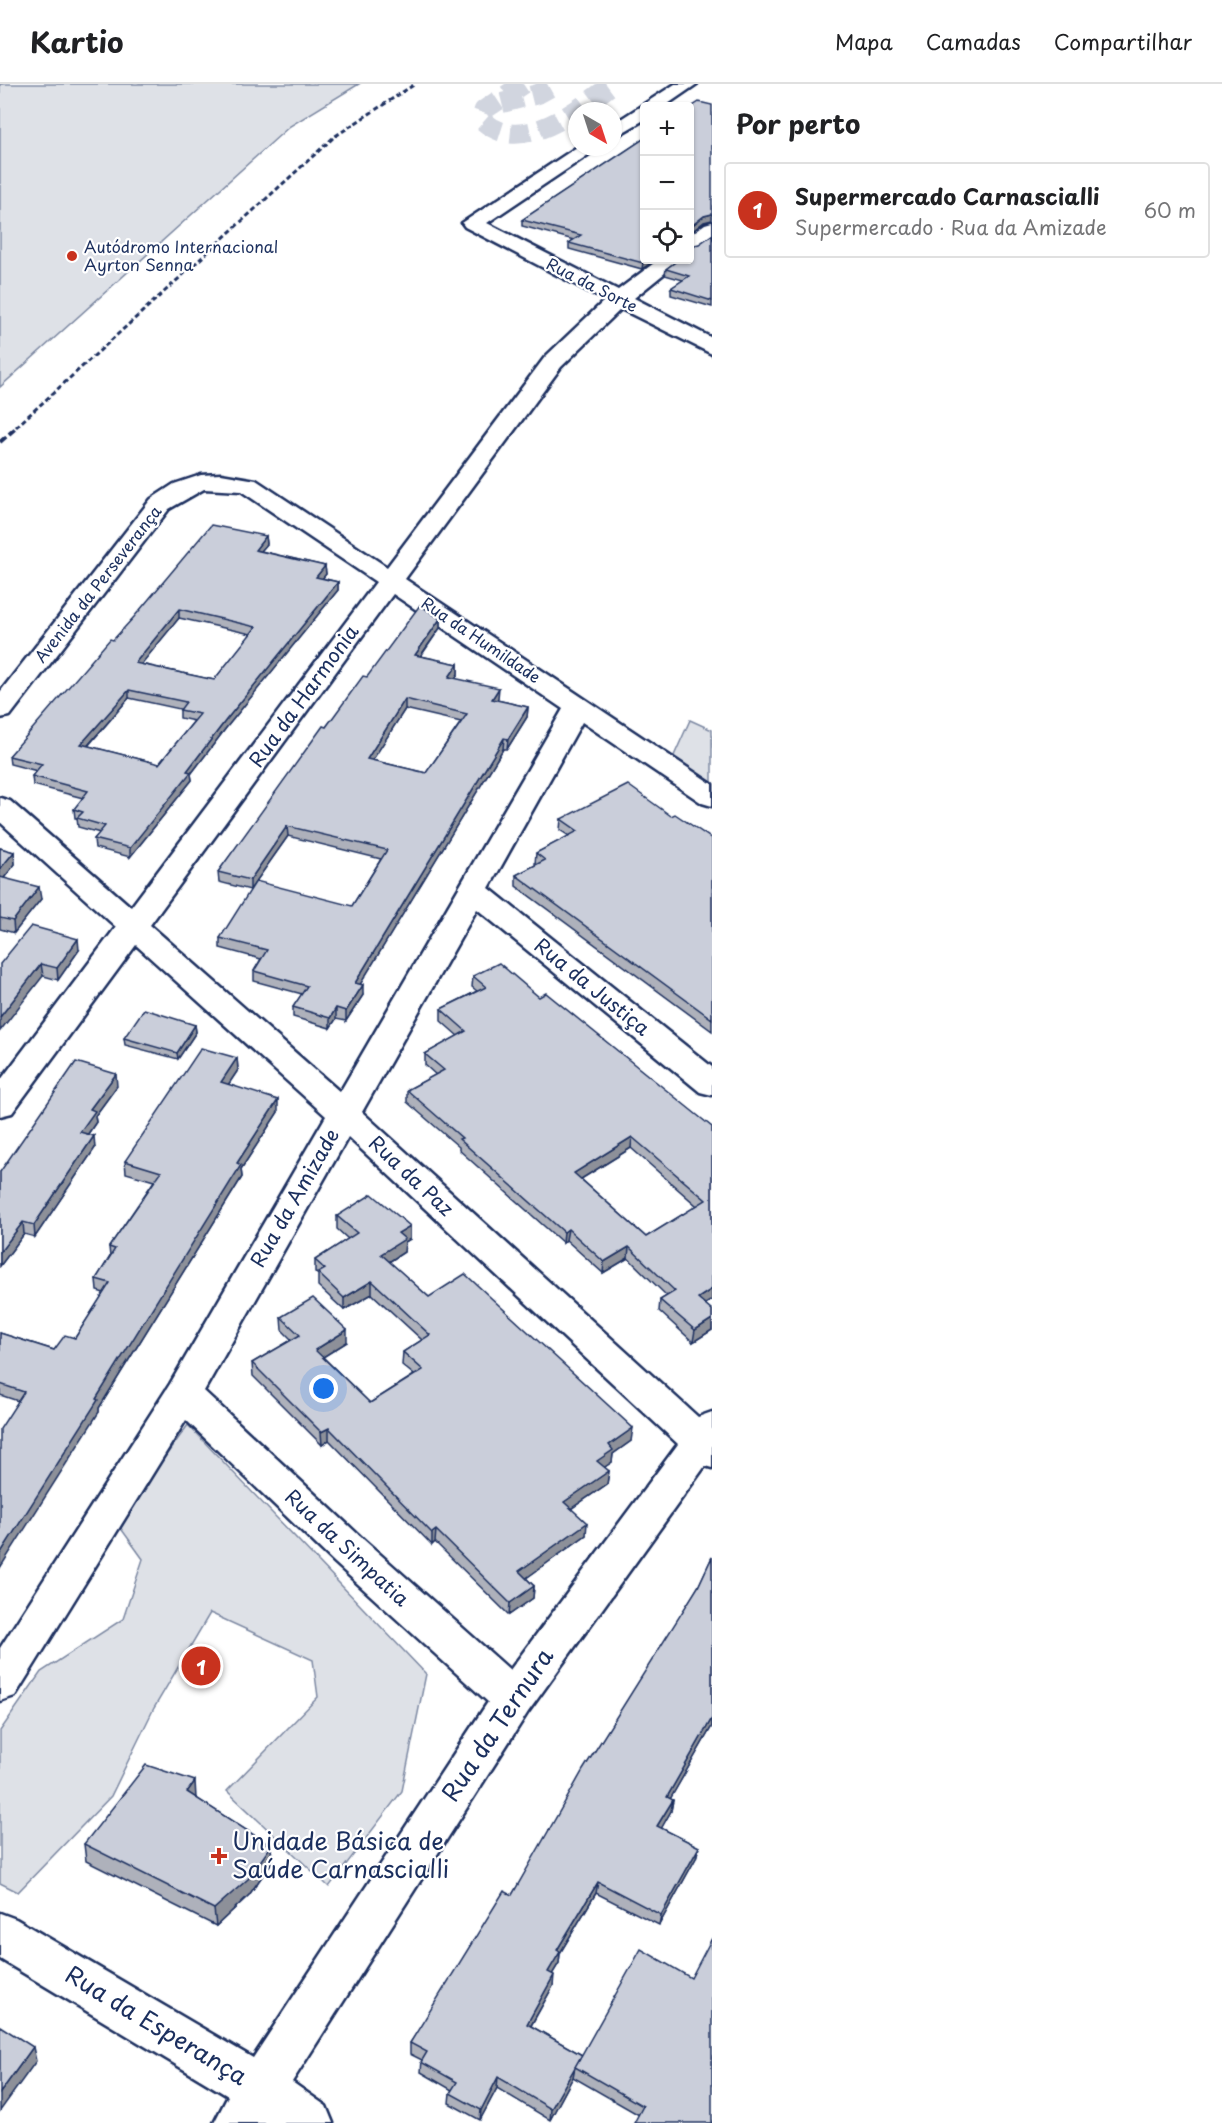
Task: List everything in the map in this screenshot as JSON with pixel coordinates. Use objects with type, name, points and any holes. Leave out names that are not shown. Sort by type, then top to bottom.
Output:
[{"type":"street","points":[[659,102],[688,84]]},
{"type":"street","points":[[622,126],[640,115]]},
{"type":"street","name":"Rua da Sorte","points":[[576,156],[472,223],[712,347]]},
{"type":"street","points":[[694,242],[712,228]]},
{"type":"street","name":"Rua da Harmonia","points":[[0,1105],[553,362],[619,299],[665,264]]},
{"type":"street","name":"Avenida da Perseverança","points":[[0,710],[160,504],[184,486],[215,479],[248,485]]},
{"type":"street","name":"Rua da Humildade","points":[[248,485],[712,797]]},
{"type":"street","name":"Rua da Amizade","points":[[0,1683],[183,1394],[578,706]]},
{"type":"street","name":"Rua da Paz","points":[[0,807],[708,1441]]},
{"type":"street","name":"Rua da Justiça","points":[[472,890],[712,1084]]},
{"type":"street","name":"Rua da Simpatia","points":[[183,1394],[349,1551],[513,1699]]},
{"type":"street","name":"Rua da Ternura","points":[[249,2105],[513,1699],[708,1441]]},
{"type":"street","name":"Rua da Esperança","points":[[0,1934],[249,2105],[309,2123]]},
{"type":"shaded area","name":"Autódromo Internacional Ayrton Senna","points":[[0,84],[359,84],[290,126],[0,387]]},
{"type":"shaded area","points":[[690,720],[712,730],[712,784],[673,758]]},
{"type":"shaded area","points":[[188,1425],[426,1674],[402,1791],[329,1887],[227,1791],[318,1697],[313,1660],[210,1613],[154,1708],[111,1796],[18,1892],[0,1883],[0,1731],[41,1672],[123,1619],[143,1559],[117,1523]]},
{"type":"building","points":[[699,102],[712,105],[712,214],[704,216],[694,224],[694,156],[694,105]]},
{"type":"building","points":[[640,141],[640,262],[569,243],[581,235],[522,220],[618,156],[622,156],[622,153]]},
{"type":"building","points":[[712,235],[712,301],[671,288],[689,276],[666,269],[673,264],[694,264],[694,245]]},
{"type":"building","points":[[211,525],[266,536],[255,550],[325,566],[316,577],[338,582],[226,720],[187,771],[191,772],[130,848],[94,839],[105,826],[77,818],[83,812],[74,809],[88,791],[32,776],[42,764],[9,756],[110,639],[113,640]],"holes":[[[179,609],[256,627],[214,680],[135,663]],[[129,690],[186,702],[180,710],[200,714],[159,764],[81,744]]]},
{"type":"building","points":[[420,605],[440,619],[415,655],[458,664],[449,677],[499,688],[492,699],[528,707],[508,739],[504,738],[355,983],[363,985],[346,1011],[336,1008],[330,1018],[293,1007],[307,986],[254,971],[267,950],[220,938],[256,881],[352,906],[387,850],[287,826],[250,880],[218,872],[323,726],[326,727],[363,676],[367,677]],"holes":[[[405,699],[467,714],[426,773],[367,759]]]},
{"type":"building","points":[[628,785],[671,816],[675,814],[712,839],[712,1019],[516,875],[545,860],[536,853],[578,831],[561,819]]},
{"type":"building","points":[[0,848],[14,852],[0,869]]},
{"type":"building","points":[[0,877],[39,887],[13,921],[0,918]]},
{"type":"building","points":[[31,926],[78,939],[57,968],[41,964],[0,1017],[0,964]]},
{"type":"building","points":[[499,963],[539,997],[546,993],[712,1127],[712,1289],[698,1298],[712,1310],[712,1319],[695,1330],[660,1300],[675,1291],[629,1247],[604,1262],[568,1229],[564,1232],[407,1090],[444,1070],[425,1054],[466,1031],[441,1009],[486,987],[473,976]],"holes":[[[632,1137],[706,1200],[646,1237],[574,1173]]]},
{"type":"building","points":[[144,1009],[195,1025],[177,1053],[124,1038]]},
{"type":"building","points":[[201,1048],[237,1058],[221,1082],[278,1100],[237,1163],[241,1165],[96,1399],[98,1400],[0,1554],[0,1429],[24,1392],[0,1384],[0,1333],[54,1350],[65,1335],[75,1338],[110,1283],[96,1279],[115,1249],[109,1247],[161,1172],[125,1161]]},
{"type":"building","points":[[76,1062],[116,1074],[90,1109],[95,1111],[80,1132],[94,1136],[34,1225],[23,1222],[0,1252],[0,1172]]},
{"type":"building","points":[[372,1194],[410,1226],[398,1233],[405,1239],[381,1254],[429,1297],[465,1274],[633,1428],[609,1445],[613,1450],[597,1461],[609,1471],[564,1502],[587,1523],[519,1571],[534,1586],[510,1603],[436,1530],[432,1533],[329,1428],[321,1432],[252,1363],[300,1335],[281,1317],[313,1298],[347,1330],[315,1350],[370,1403],[423,1370],[403,1352],[430,1335],[372,1281],[344,1298],[318,1273],[325,1269],[315,1260],[357,1233],[337,1216]]},
{"type":"building","points":[[712,1557],[712,1718],[667,1797],[673,1800],[657,1826],[699,1847],[661,1915],[598,1882],[557,1950],[560,1952],[548,1972],[554,1975],[527,2024],[582,2055],[551,2109],[498,2077],[481,2110],[450,2093],[457,2082],[421,2062],[427,2052],[410,2043],[504,1891],[512,1895],[583,1770],[698,1587]]},
{"type":"building","name":"Unidade Básica de Saúde Carnascialli","points":[[146,1765],[195,1781],[187,1792],[271,1846],[248,1879],[214,1909],[84,1844]]},
{"type":"building","points":[[712,1938],[712,2123],[634,2123],[643,2106],[575,2067],[641,1949],[691,1978]]},
{"type":"building","points":[[0,2026],[33,2047],[0,2093]]},
{"type":"tunnel","points":[[523,84],[484,110],[481,119],[497,130],[514,134],[532,132],[567,116],[613,84]]},
{"type":"tunnel","points":[[502,103],[538,94],[556,84]]},
{"type":"railway","points":[[16,427],[334,137],[415,84]]},
{"type":"railway","points":[[0,442],[18,426]]},
{"type":"place","name":"Autódromo Internacional Ayrton Senna","points":[[72,256]]},
{"type":"place","name":"Supermercado Carnascialli","points":[[201,1666]]},
{"type":"place","name":"Unidade Básica de Saúde Carnascialli","points":[[219,1856]]}]
